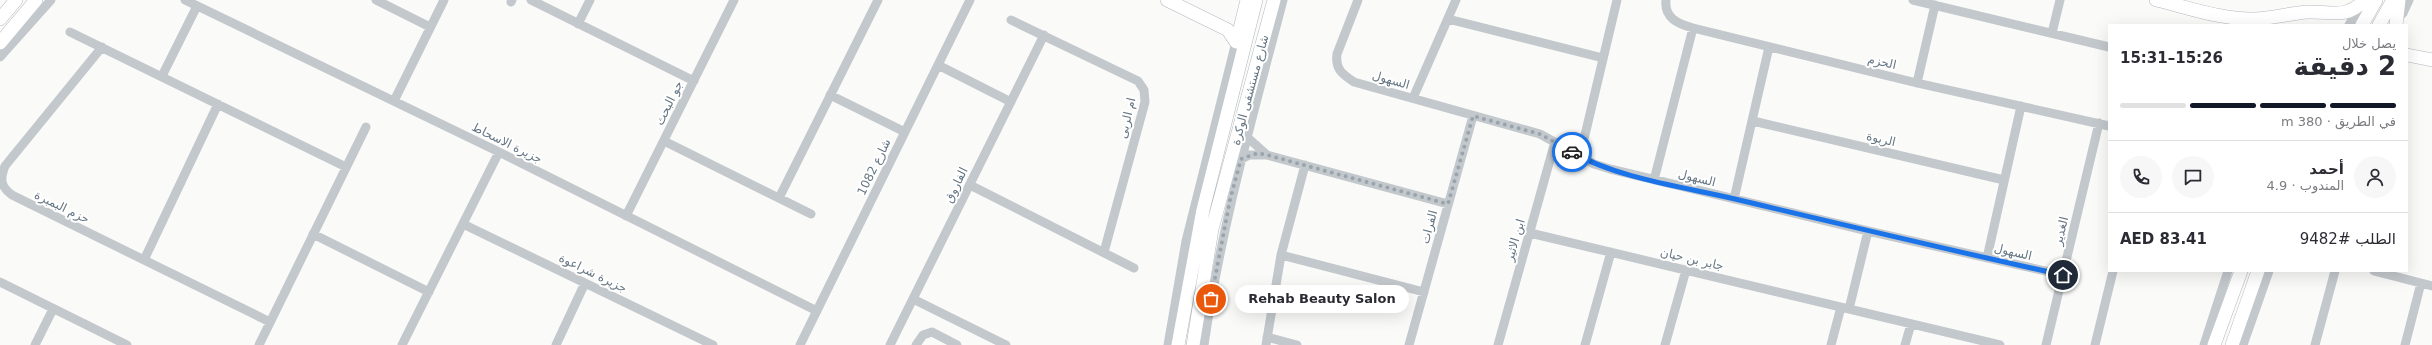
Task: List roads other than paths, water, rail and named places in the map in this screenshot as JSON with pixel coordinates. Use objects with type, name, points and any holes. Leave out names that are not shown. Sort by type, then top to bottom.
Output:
[{"type":"street","points":[[0,19],[16,0]]},
{"type":"street","points":[[0,42],[36,0]]},
{"type":"street","points":[[0,56],[51,0]]},
{"type":"street","name":"جزيرة الاسحاط","points":[[185,0],[499,152],[817,311]]},
{"type":"street","points":[[376,0],[430,27]]},
{"type":"street","points":[[394,101],[444,0]]},
{"type":"street","points":[[531,0],[694,81]]},
{"type":"street","points":[[578,24],[590,0]]},
{"type":"street","name":"جو البحث","points":[[626,216],[734,0]]},
{"type":"street","points":[[779,198],[878,0]]},
{"type":"street","name":"شارع 1082","points":[[800,345],[970,0]]},
{"type":"street","points":[[1167,0],[1221,27],[1230,33],[1236,42]]},
{"type":"street","name":"شارع مستشفى الوكرة","points":[[1168,345],[1186,241],[1247,0]]},
{"type":"street","name":"شارع مستشفى الوكرة","points":[[1178,345],[1203,210],[1256,0]]},
{"type":"street","name":"شارع مستشفى الوكرة","points":[[1193,345],[1198,302],[1212,229],[1274,0]]},
{"type":"street","name":"شارع مستشفى الوكرة","points":[[1204,345],[1213,283],[1241,159],[1283,0]]},
{"type":"street","name":"السهول","points":[[1358,0],[1337,54],[1336,63],[1339,70],[1354,82],[1540,134],[1599,166],[1868,232],[2063,275]]},
{"type":"street","points":[[1413,98],[1456,0]]},
{"type":"street","points":[[1580,156],[1617,0]]},
{"type":"street","name":"الحزم","points":[[1666,0],[1668,15],[1677,23],[1693,28],[1917,83],[2108,126]]},
{"type":"street","points":[[1913,0],[2108,47]]},
{"type":"street","points":[[2052,33],[2060,0]]},
{"type":"street","points":[[2156,0],[2229,21],[2308,12],[2341,14],[2351,12],[2362,2]]},
{"type":"street","points":[[2363,24],[2376,0]]},
{"type":"street","points":[[2380,24],[2393,0]]},
{"type":"street","points":[[2395,23],[2399,0]]},
{"type":"street","points":[[2395,23],[2403,13],[2409,0]]},
{"type":"street","points":[[2350,24],[2362,2]]},
{"type":"street","points":[[1917,83],[1935,5]]},
{"type":"street","points":[[162,76],[198,6]]},
{"type":"street","points":[[2323,13],[2336,24]]},
{"type":"street","points":[[1448,19],[1603,58]]},
{"type":"street","name":"ام الربى","points":[[1011,20],[1138,81],[1144,90],[1145,102],[1104,252]]},
{"type":"street","points":[[1221,27],[1232,26],[1242,20]]},
{"type":"street","points":[[1654,180],[1693,28]]},
{"type":"street","points":[[70,32],[346,167]]},
{"type":"street","name":"الفاروق","points":[[891,345],[1044,36]]},
{"type":"street","name":"شارع مستشفى الوكرة","points":[[1236,42],[1239,66]]},
{"type":"street","name":"حزم البمبرة","points":[[102,47],[5,166],[1,182],[4,189],[12,195],[270,322]]},
{"type":"street","points":[[1734,199],[1769,47]]},
{"type":"street","points":[[2408,54],[2432,60]]},
{"type":"street","points":[[938,65],[1011,102]]},
{"type":"street","points":[[830,95],[905,132]]},
{"type":"street","points":[[144,260],[218,104]]},
{"type":"street","points":[[1987,258],[2021,106]]},
{"type":"street","name":"الفرات","points":[[1409,345],[1473,116]]},
{"type":"street","name":"الربوة","points":[[1753,121],[2004,180]]},
{"type":"street","name":"الغدير","points":[[2046,345],[2099,123]]},
{"type":"street","points":[[259,345],[366,127]]},
{"type":"street","points":[[1247,137],[1267,155]]},
{"type":"street","points":[[664,141],[811,214]]},
{"type":"street","name":"ابن الاثير","points":[[1498,345],[1555,142]]},
{"type":"street","points":[[402,345],[499,152]]},
{"type":"street","points":[[1228,171],[1241,159],[1258,153],[1448,204]]},
{"type":"street","points":[[1297,345],[1266,341],[1281,255],[1305,165]]},
{"type":"street","points":[[970,185],[1134,268]]},
{"type":"street","name":"جزيرة شراعوة","points":[[462,224],[711,345]]},
{"type":"street","points":[[1831,345],[1845,308],[1868,232]]},
{"type":"street","name":"جابر بن حيان","points":[[1530,233],[1845,308],[1984,343],[2000,345]]},
{"type":"street","points":[[313,234],[429,292]]},
{"type":"street","points":[[1585,345],[1611,252]]},
{"type":"street","points":[[1281,255],[1424,292]]},
{"type":"street","points":[[1665,345],[1686,270]]},
{"type":"street","points":[[2095,345],[2113,272]]},
{"type":"street","points":[[2204,345],[2228,272]]},
{"type":"street","points":[[2214,345],[2241,272]]},
{"type":"street","points":[[2232,345],[2258,272]]},
{"type":"street","points":[[2243,345],[2269,272]]},
{"type":"street","points":[[2315,345],[2335,272]]},
{"type":"street","points":[[2378,272],[2432,286]]},
{"type":"street","points":[[0,282],[127,345]]},
{"type":"street","points":[[556,345],[585,283]]},
{"type":"street","points":[[2405,345],[2421,283]]},
{"type":"street","points":[[913,299],[1006,345]]},
{"type":"street","points":[[35,345],[54,310]]},
{"type":"street","points":[[1905,345],[1911,324]]},
{"type":"street","points":[[916,345],[923,335],[932,332],[958,345]]},
{"type":"place","name":"Rehab Beauty Salon","points":[[1211,299]]}]
